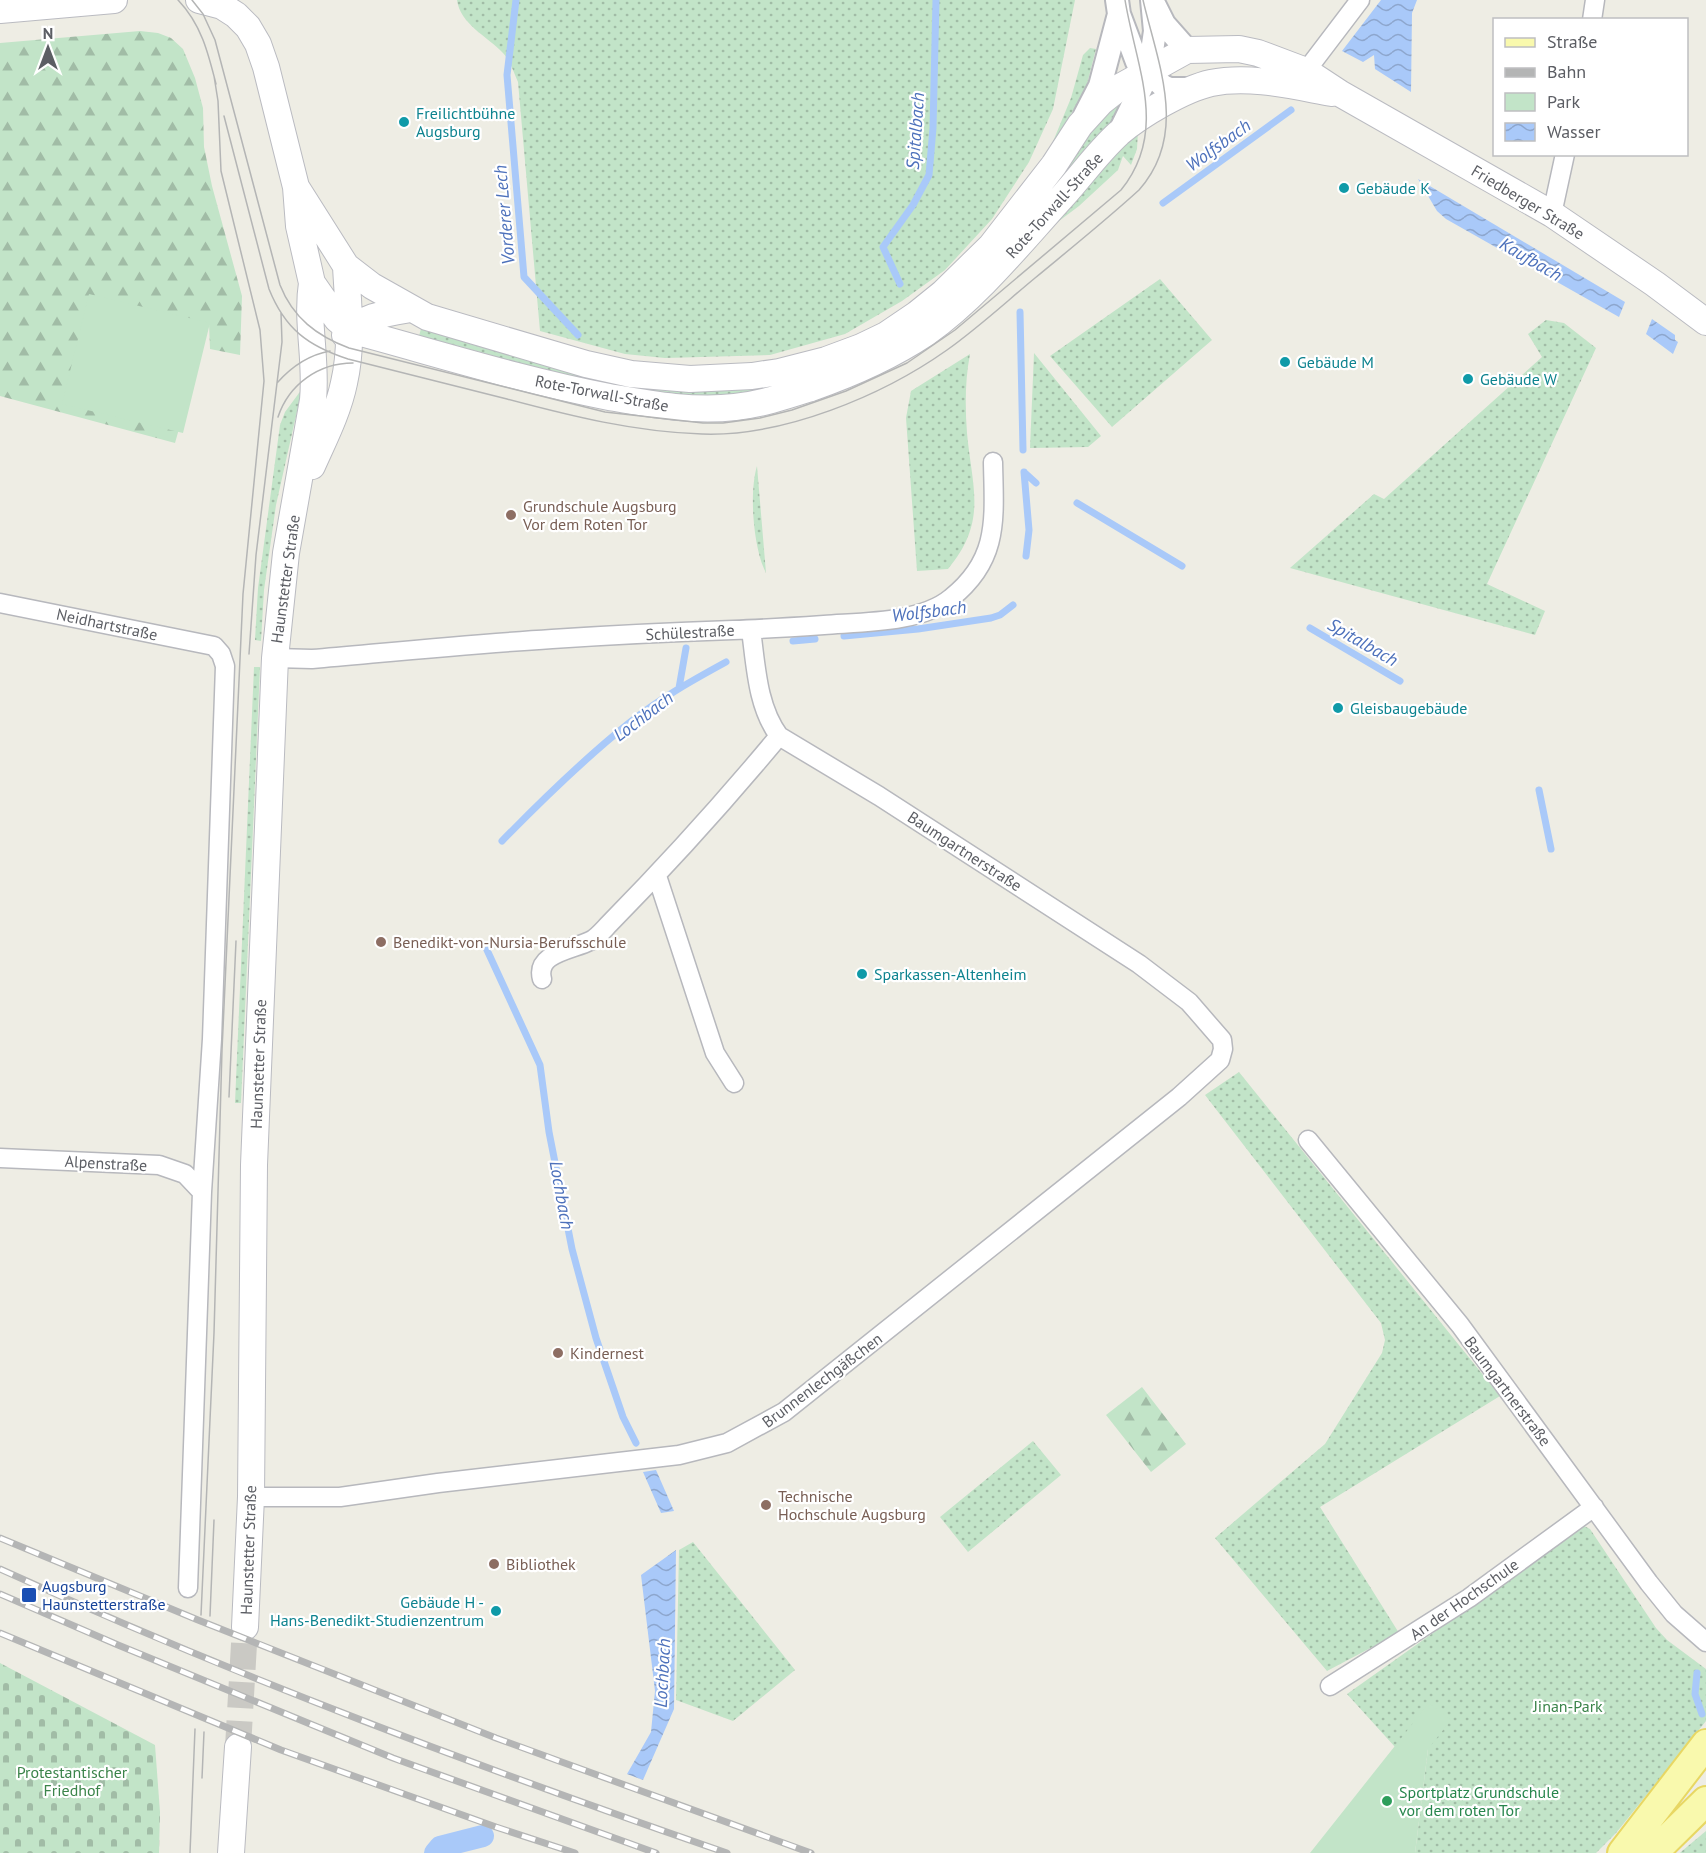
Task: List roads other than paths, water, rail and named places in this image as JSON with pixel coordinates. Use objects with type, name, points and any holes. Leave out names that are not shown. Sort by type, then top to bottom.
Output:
[{"type":"main road","points":[[0,10],[114,0]]},
{"type":"main road","name":"Rote-Torwall-Straße","points":[[216,2],[236,15],[248,27],[258,44],[266,67],[296,187],[299,226],[312,283],[337,319],[350,330],[541,382],[644,403],[711,408],[764,403],[830,381],[874,363],[926,332],[955,309],[981,284],[1119,132]]},
{"type":"main road","name":"Friedberger Straße","points":[[1080,125],[1101,102],[1120,87],[1187,50],[1239,49],[1258,52],[1306,71],[1341,94],[1552,214],[1655,284],[1706,322]]},
{"type":"main road","name":"Friedberger Straße","points":[[1119,132],[1190,89],[1213,82],[1257,81],[1341,94]]},
{"type":"main road","name":"Rote-Torwall-Straße","points":[[296,187],[346,266],[372,286],[427,317],[586,364],[631,374],[711,379],[779,372],[826,360],[861,347],[917,314],[943,293],[991,246],[1054,165],[1080,125]]},
{"type":"main road","name":"Rote-Torwall-Straße","points":[[346,266],[350,330]]},
{"type":"main road","name":"Haunstetter Straße","points":[[245,1627],[250,1497],[254,1165],[274,658],[281,592],[316,377],[310,309],[312,283]]},
{"type":"main road","points":[[350,330],[368,318],[411,309]]},
{"type":"main road","name":"Haunstetter Straße","points":[[316,377],[350,330]]},
{"type":"main road","name":"Haunstetter Straße","points":[[296,503],[336,411],[347,367],[350,330]]},
{"type":"main road","points":[[1622,1853],[1706,1744]]},
{"type":"main road","points":[[231,1853],[238,1747]]},
{"type":"main road","points":[[1653,1853],[1706,1800]]},
{"type":"street","points":[[1152,0],[1164,24],[1187,50]]},
{"type":"street","points":[[1119,132],[1149,72],[1155,31],[1152,0]]},
{"type":"street","points":[[1306,71],[1360,0]]},
{"type":"street","points":[[1592,18],[1595,0]]},
{"type":"street","points":[[1118,7],[1137,62],[1158,82],[1170,88],[1190,89]]},
{"type":"street","points":[[1080,125],[1100,86],[1118,7]]},
{"type":"street","points":[[1552,214],[1565,156]]},
{"type":"street","name":"Schülestraße","points":[[274,658],[312,659],[550,639],[752,630],[881,621],[914,614],[937,607],[950,599],[971,577],[990,547],[994,523],[993,462]]},
{"type":"street","name":"Neidhartstraße","points":[[0,603],[214,646],[221,654],[225,666],[212,1039],[202,1192]]},
{"type":"street","points":[[542,979],[540,971],[549,957],[592,940],[657,876],[738,786],[779,736],[770,723],[760,693],[752,630]]},
{"type":"street","name":"Baumgartnerstraße","points":[[779,736],[879,796],[1139,964],[1189,1002],[1222,1040],[1223,1049]]},
{"type":"street","points":[[657,876],[714,1053],[734,1083]]},
{"type":"street","name":"Brunnenlechgäßchen","points":[[250,1497],[340,1497],[438,1483],[679,1455],[727,1443],[755,1430],[794,1405],[1179,1097],[1220,1060],[1223,1049]]},
{"type":"street","name":"Baumgartnerstraße","points":[[1308,1140],[1460,1325],[1648,1583],[1674,1614],[1706,1642]]},
{"type":"street","name":"Alpenstraße","points":[[0,1158],[159,1165],[185,1174],[202,1192]]},
{"type":"street","points":[[188,1588],[202,1192]]},
{"type":"street","name":"An der Hochschule","points":[[1330,1686],[1469,1598],[1594,1507]]},
{"type":"water","points":[[1381,0],[1417,0],[1412,13],[1411,92],[1375,69],[1374,55],[1363,62],[1342,51]]},
{"type":"water","name":"Kaufbach","points":[[1418,179],[1625,302],[1619,317],[1446,219],[1437,211]]},
{"type":"water","points":[[1652,319],[1675,335],[1675,340],[1678,342],[1673,354],[1646,334]]},
{"type":"water","points":[[656,1470],[674,1511],[661,1513],[643,1472]]},
{"type":"water","points":[[676,1550],[674,1709],[643,1780],[627,1774],[651,1732],[655,1691],[641,1575]]},
{"type":"waterway","name":"Vorderer Lech","points":[[516,0],[507,75],[524,277],[578,335]]},
{"type":"waterway","name":"Spitalbach","points":[[900,284],[883,247],[913,205],[929,175],[933,128],[936,0]]},
{"type":"waterway","name":"Wolfsbach","points":[[1163,203],[1291,110]]},
{"type":"waterway","name":"Wolfsbach","points":[[1020,312],[1023,450]]},
{"type":"waterway","name":"Wolfsbach","points":[[1024,472],[1029,530],[1026,556]]},
{"type":"waterway","name":"Spitalbach","points":[[1025,473],[1036,483]]},
{"type":"waterway","name":"Spitalbach","points":[[1077,503],[1182,566]]},
{"type":"waterway","name":"Wolfsbach","points":[[844,636],[918,629],[991,618],[1000,615],[1013,605]]},
{"type":"waterway","name":"Spitalbach","points":[[1310,628],[1400,681]]},
{"type":"waterway","name":"Wolfsbach","points":[[793,641],[815,639]]},
{"type":"waterway","name":"Vorderer Lech","points":[[679,688],[686,648]]},
{"type":"waterway","name":"Lochbach","points":[[502,841],[564,780],[640,714],[726,662]]},
{"type":"waterway","name":"Spitalbach","points":[[1539,790],[1551,849]]},
{"type":"waterway","name":"Lochbach","points":[[487,950],[540,1065],[549,1132],[572,1249],[596,1338],[623,1417],[636,1443]]},
{"type":"waterway","name":"Spitalbach","points":[[1697,1673],[1695,1694],[1702,1714]]},
{"type":"waterway","name":"Lochbach","points":[[435,1853],[440,1847],[483,1836]]},
{"type":"tunnel","points":[[238,1747],[245,1627]]},
{"type":"tram line","points":[[178,0],[198,29],[207,50],[216,84]]},
{"type":"tram line","points":[[192,0],[203,14],[215,40],[280,285],[285,297],[307,324],[327,338],[349,348],[605,412],[703,423],[760,418],[792,410],[846,391],[907,363],[955,330],[1121,190],[1135,168],[1143,145],[1146,122],[1141,74],[1125,0]]},
{"type":"tram line","points":[[224,116],[269,289],[282,315],[310,342],[348,359],[579,417],[628,427],[702,434],[765,429],[798,421],[862,398],[921,367],[981,324],[1139,190],[1154,168],[1163,146],[1166,122],[1162,73],[1143,0]]},
{"type":"tram line","points":[[201,1615],[214,1333],[222,1050],[243,594],[264,381],[260,330],[221,171],[218,101],[214,76]]},
{"type":"tram line","points":[[249,654],[256,555],[282,342],[281,313]]},
{"type":"tram line","points":[[277,383],[301,362],[330,351]]},
{"type":"tram line","points":[[278,417],[290,395],[307,378],[328,367],[353,363]]},
{"type":"tram line","points":[[229,1097],[236,941]]},
{"type":"tram line","points":[[210,1616],[214,1520]]},
{"type":"tram line","points":[[190,1853],[195,1729]]},
{"type":"tram line","points":[[202,1778],[204,1732]]},
{"type":"railway","points":[[0,1538],[198,1620],[496,1738],[811,1853]]},
{"type":"railway","points":[[0,1569],[179,1647],[360,1720],[727,1853]]},
{"type":"railway","points":[[0,1594],[393,1758],[656,1853]]},
{"type":"railway","points":[[0,1633],[281,1750],[575,1853]]},
{"type":"place","name":"Freilichtbühne Augsburg","points":[[404,122]]},
{"type":"place","name":"Gebäude K","points":[[1344,188]]},
{"type":"place","name":"Gebäude M","points":[[1285,362]]},
{"type":"place","name":"Gebäude W","points":[[1468,379]]},
{"type":"place","name":"Grundschule Augsburg Vor dem Roten Tor","points":[[511,515]]},
{"type":"place","name":"Gleisbaugebäude","points":[[1338,708]]},
{"type":"place","name":"Benedikt-von-Nursia-Berufsschule","points":[[381,942]]},
{"type":"place","name":"Sparkassen-Altenheim","points":[[862,974]]},
{"type":"place","name":"Kindernest","points":[[558,1353]]},
{"type":"place","name":"Technische Hochschule Augsburg","points":[[766,1505]]},
{"type":"place","name":"Bibliothek","points":[[494,1564]]},
{"type":"place","name":"Augsburg Haunstetterstraße","points":[[29,1595]]},
{"type":"place","name":"Gebäude H - Hans-Benedikt-Studienzentrum","points":[[496,1611]]},
{"type":"place","name":"Sportplatz Grundschule vor dem roten Tor","points":[[1387,1801]]},
{"type":"park label","name":"Jinan-Park","points":[[1568,1706]]},
{"type":"park label","name":"Protestantischer Friedhof","points":[[72,1781]]}]
